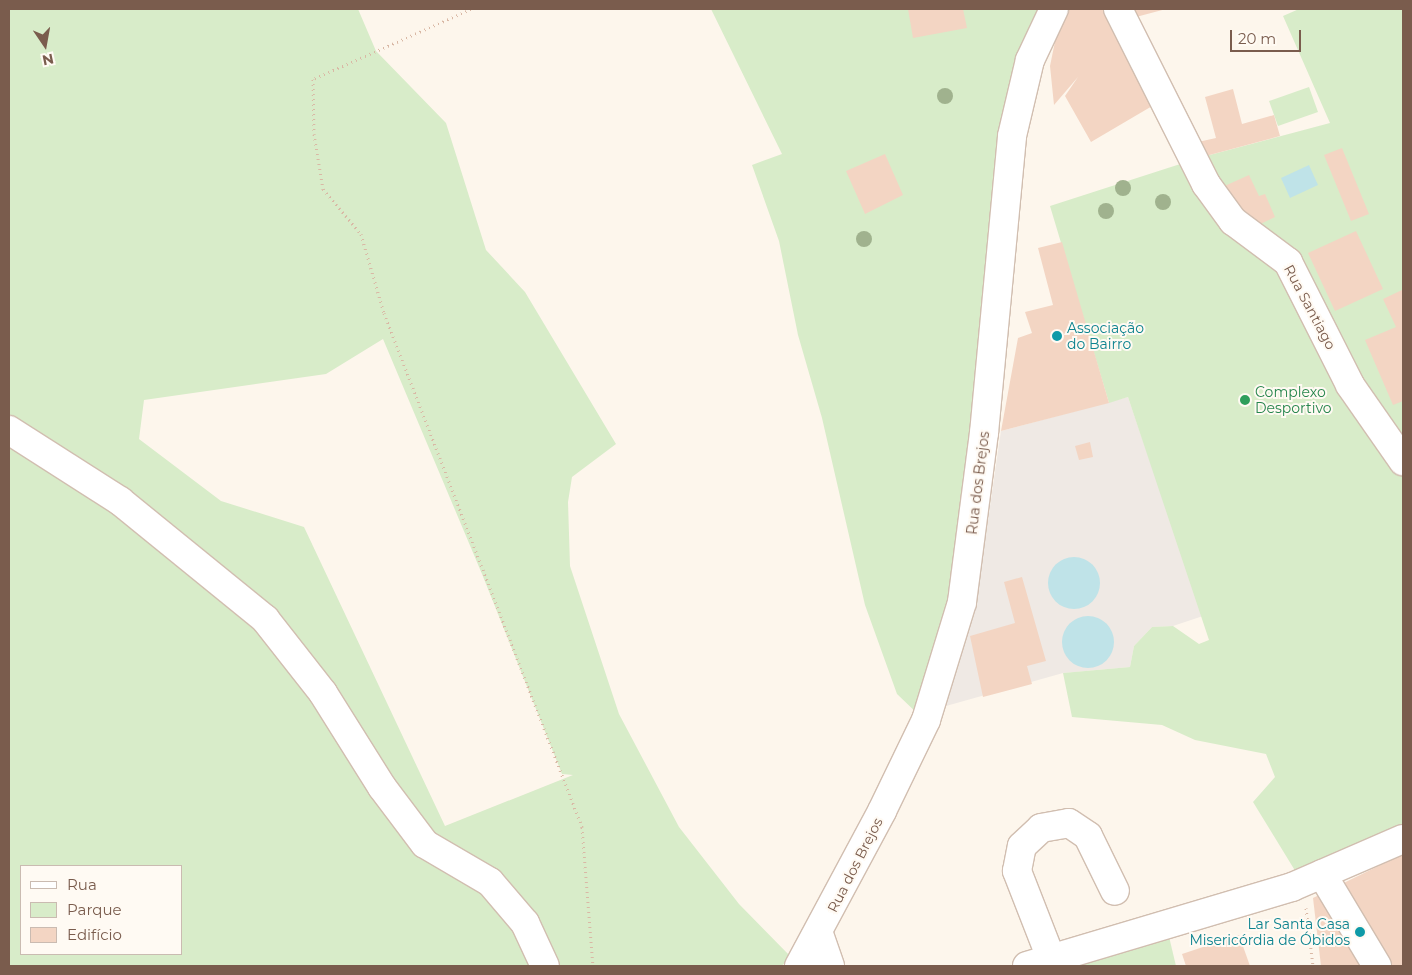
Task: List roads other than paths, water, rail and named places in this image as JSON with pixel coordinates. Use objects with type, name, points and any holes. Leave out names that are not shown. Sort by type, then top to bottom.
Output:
[{"type":"street","name":"Rua dos Brejos","points":[[799,966],[819,934],[926,720],[962,602],[984,433],[1012,136],[1030,60],[1054,9]]},
{"type":"street","name":"Rua Santiago","points":[[1118,9],[1206,184],[1233,221],[1288,262],[1350,385],[1403,461]]},
{"type":"street","points":[[9,430],[120,502],[264,619],[323,693],[382,786],[425,844],[490,882],[526,923],[545,966]]},
{"type":"street","points":[[1053,962],[1017,871],[1022,846],[1041,828],[1069,823],[1088,836],[1115,891]]},
{"type":"street","points":[[1027,966],[1053,962],[1312,878],[1403,839]]},
{"type":"street","points":[[1312,878],[1377,966]]},
{"type":"street","points":[[819,934],[830,966]]},
{"type":"water","points":[[1309,165],[1318,185],[1290,198],[1281,178]]},
{"type":"water","points":[[1074,557],[1084,559],[1092,565],[1098,573],[1100,583],[1098,593],[1092,601],[1084,607],[1074,609],[1064,607],[1056,601],[1050,593],[1048,583],[1050,573],[1056,565],[1064,559]]},
{"type":"water","points":[[1088,616],[1098,618],[1106,624],[1112,632],[1114,642],[1112,652],[1106,660],[1098,666],[1088,668],[1078,666],[1070,660],[1064,652],[1062,642],[1064,632],[1070,624],[1078,618]]},
{"type":"place","name":"Associação do Bairro","points":[[1057,336]]},
{"type":"place","name":"Complexo Desportivo","points":[[1245,400]]},
{"type":"place","name":"Lar Santa Casa Misericórdia de Óbidos","points":[[1360,932]]}]
